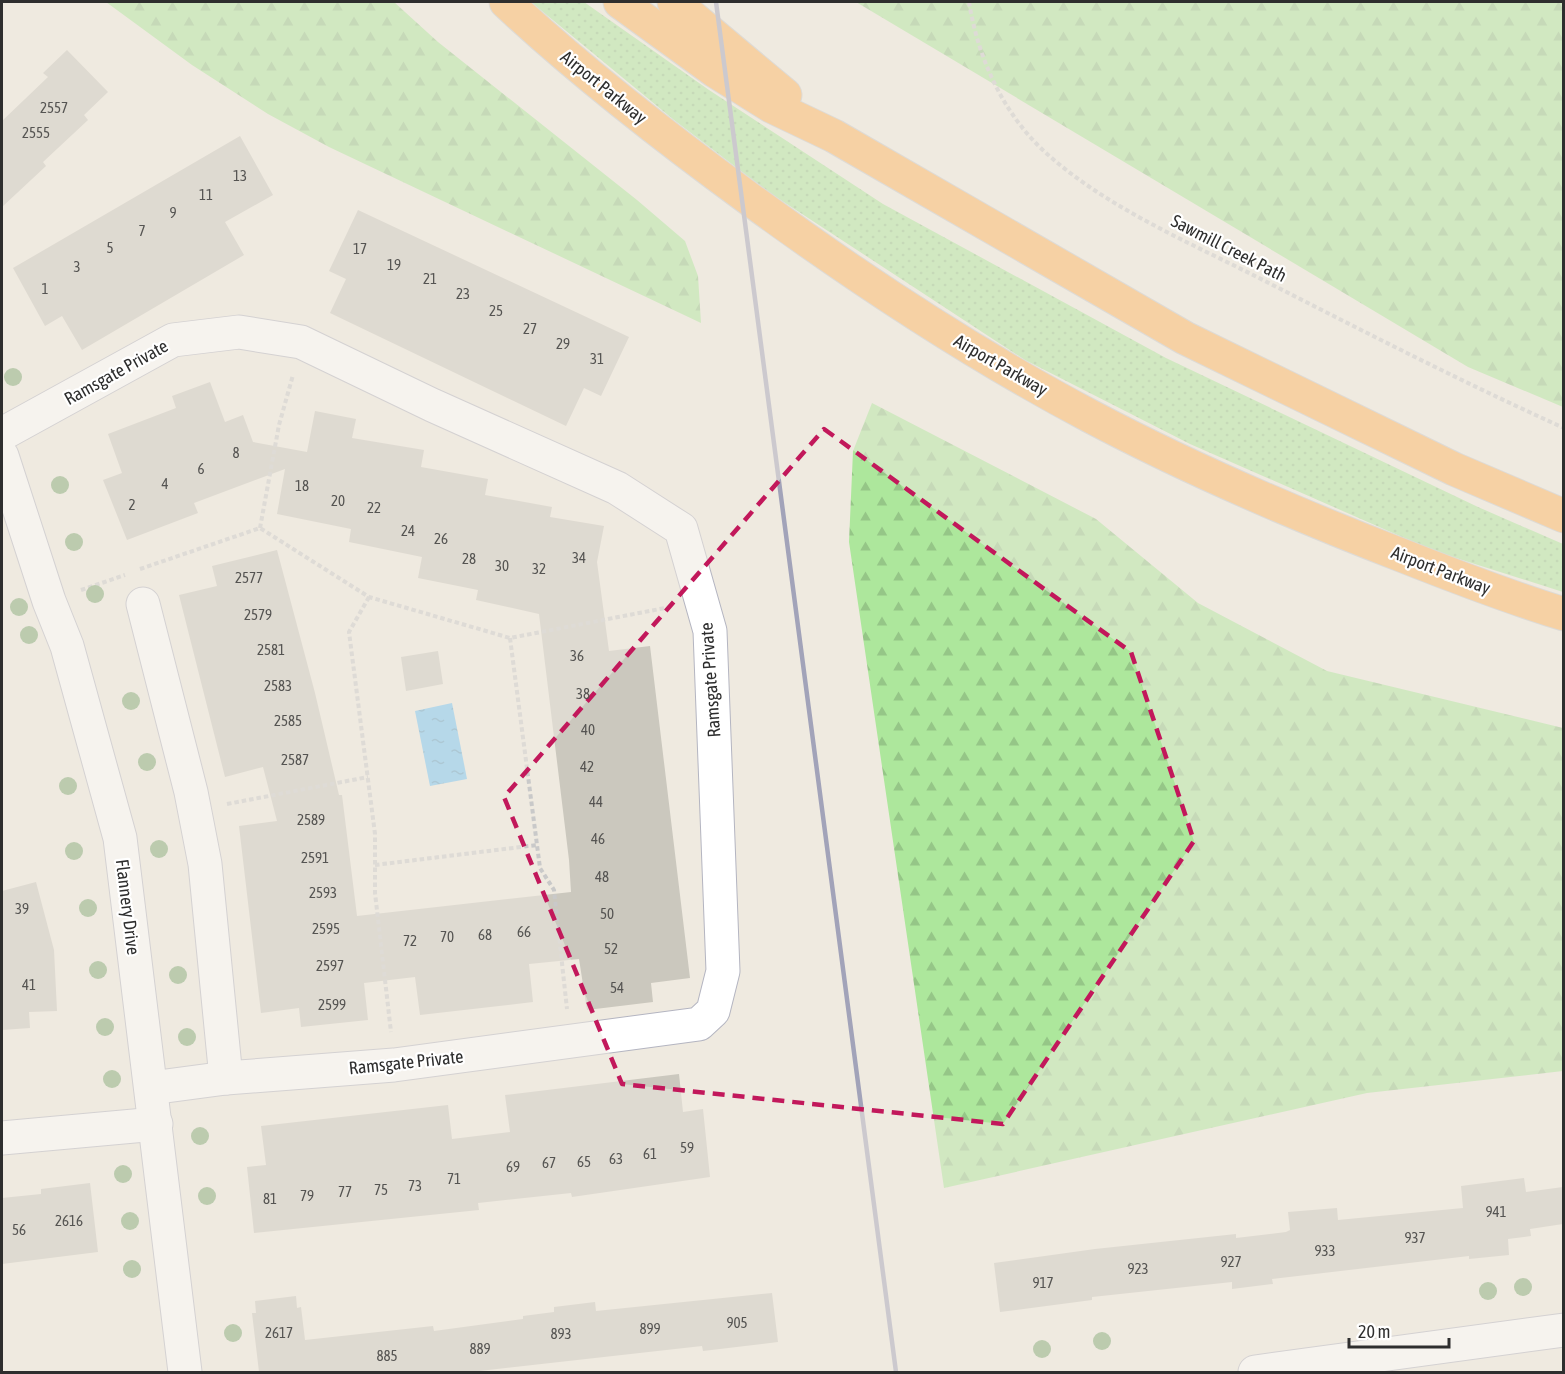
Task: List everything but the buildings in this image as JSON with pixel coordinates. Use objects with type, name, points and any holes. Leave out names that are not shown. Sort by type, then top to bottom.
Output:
[{"type":"highway","points":[[501,2],[532,26]]},
{"type":"highway","name":"Airport Parkway","points":[[506,2],[671,142],[875,288],[1011,372],[1092,417],[1327,527],[1563,614]]},
{"type":"highway","points":[[620,2],[715,71],[771,106],[834,136],[1185,338],[1454,469],[1563,516]]},
{"type":"highway","points":[[674,2],[834,136]]},
{"type":"street","name":"Ramsgate Private","points":[[2,434],[173,340],[239,332],[302,342],[432,405],[617,488],[681,529],[710,631],[723,970],[713,1011],[699,1024],[394,1065],[226,1077],[151,1088]]},
{"type":"street","name":"Flannery Drive","points":[[2,456],[49,601],[67,646],[120,838],[185,1372]]},
{"type":"street","points":[[143,604],[195,811],[205,864],[226,1077]]},
{"type":"street","points":[[2,1138],[156,1124]]},
{"type":"street","points":[[1255,1372],[1563,1330]]},
{"type":"path","name":"Sawmill Creek Path","points":[[969,2],[976,38],[988,70],[1004,101],[1045,152],[1077,177],[1153,224],[1482,391],[1563,428]]},
{"type":"path","points":[[260,528],[279,425],[302,342]]},
{"type":"path","points":[[138,570],[260,528]]},
{"type":"path","points":[[260,528],[369,597],[510,638],[701,601]]},
{"type":"path","points":[[49,601],[129,573]]},
{"type":"path","points":[[369,597],[349,632],[375,834],[375,893],[394,1065]]},
{"type":"path","points":[[510,638],[540,868],[554,890],[570,1041]]},
{"type":"path","points":[[195,811],[368,777]]},
{"type":"path","points":[[375,865],[537,844]]},
{"type":"highlighted area","points":[[824,429],[1131,652],[1194,841],[1003,1124],[622,1084],[504,797]]},
{"type":"green space","points":[[106,2],[394,2],[438,42],[637,200],[685,241],[698,276],[701,323],[329,147],[268,114],[192,65]]},
{"type":"green space","points":[[531,2],[584,2],[709,90],[883,204],[1166,358],[1478,507],[1563,544],[1563,592],[1434,551],[1190,444],[1025,360],[770,193],[674,120]]},
{"type":"green space","points":[[856,2],[1563,2],[1563,407],[1468,367]]},
{"type":"green space","points":[[872,403],[1096,519],[1198,603],[1327,671],[1563,728],[1563,1071],[1367,1093],[944,1188],[849,542],[853,451]]},
{"type":"water","points":[[452,703],[467,779],[430,786],[415,711]]},
{"type":"railway","points":[[716,2],[896,1372]]}]
